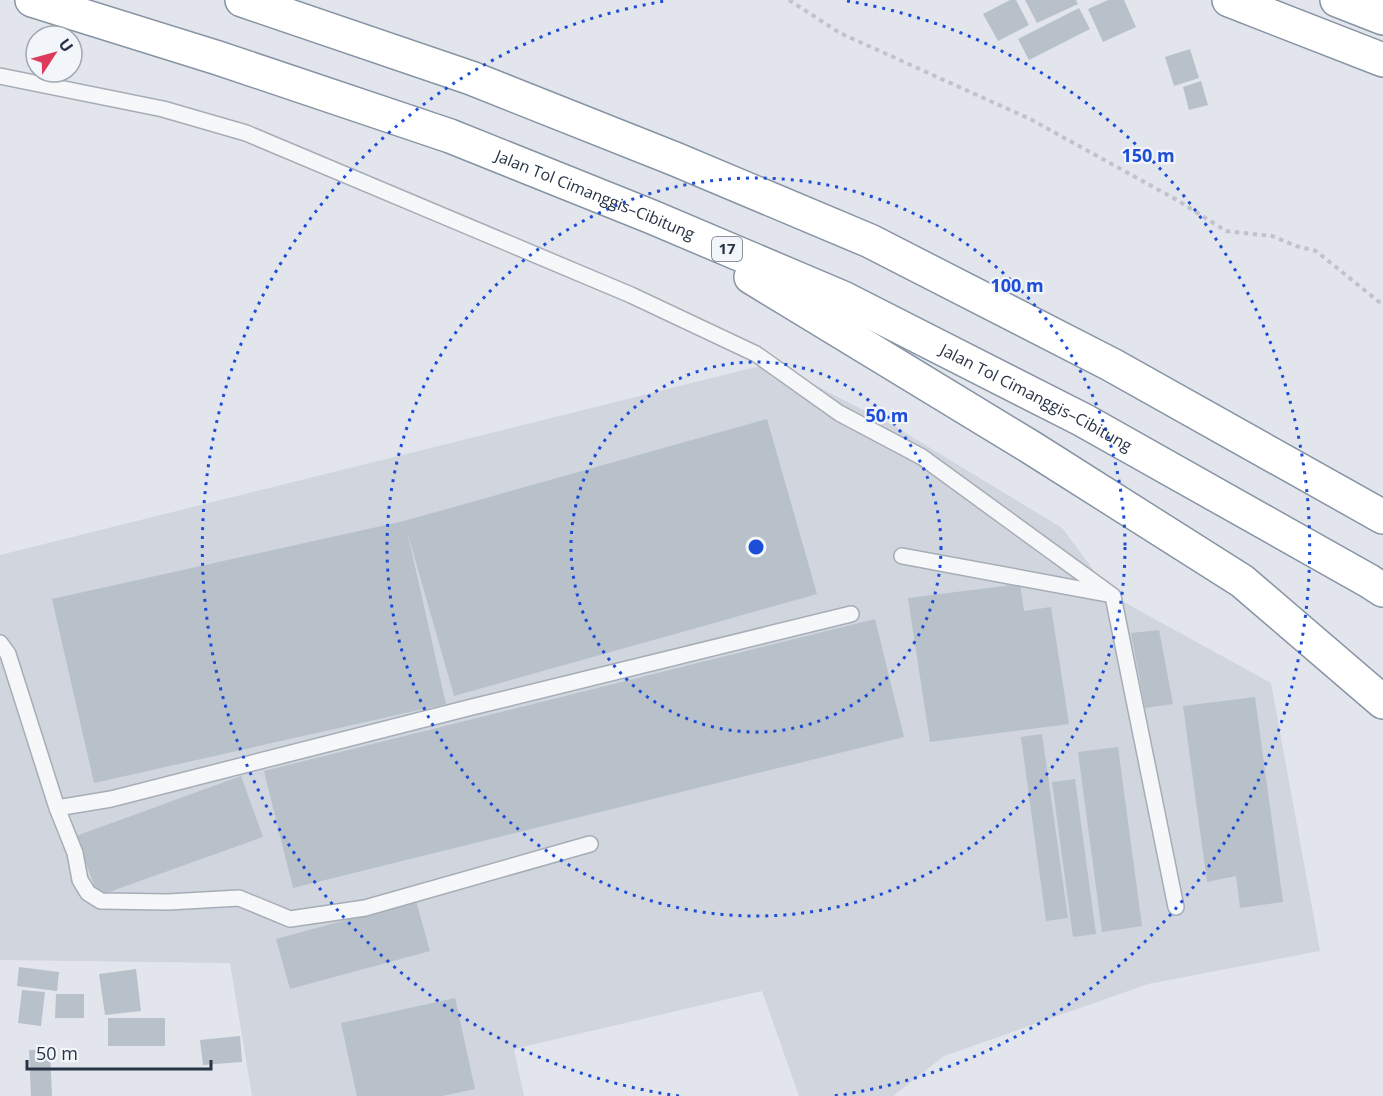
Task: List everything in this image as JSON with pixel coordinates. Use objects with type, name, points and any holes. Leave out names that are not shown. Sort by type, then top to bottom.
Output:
[{"type":"highway","name":"Jalan Tol Cimanggis–Cibitung","points":[[32,0],[218,58],[450,136],[652,217],[843,298],[1083,420],[1383,590]]},
{"type":"highway","points":[[242,0],[471,78],[675,159],[870,241],[1112,365],[1383,517]]},
{"type":"highway","points":[[1229,0],[1383,60]]},
{"type":"highway","points":[[1337,0],[1383,18]]},
{"type":"highway","points":[[652,217],[1022,442],[1242,580],[1383,702]]},
{"type":"lane","points":[[0,76],[163,108],[246,133],[641,300],[756,354],[839,413],[922,457],[1113,596],[1176,907]]},
{"type":"lane","points":[[902,556],[1113,596]]},
{"type":"lane","points":[[57,808],[111,799],[851,614]]},
{"type":"lane","points":[[0,643],[8,654],[57,808],[75,853],[81,880],[88,893],[101,901],[168,902],[239,898],[290,919],[365,908],[590,844]]},
{"type":"path","points":[[789,0],[840,33],[1029,119],[1177,200],[1226,231],[1272,236],[1316,251],[1383,305]]},
{"type":"shaded area","points":[[772,363],[894,426],[1062,528],[1113,596],[1271,683],[1320,951],[1148,984],[944,1056],[893,1096],[799,1096],[762,991],[514,1049],[524,1096],[252,1096],[230,963],[0,960],[0,555]]},
{"type":"building","points":[[1010,0],[1016,0],[1029,25],[998,41],[983,14]]},
{"type":"building","points":[[1025,0],[1076,0],[1078,4],[1037,23]]},
{"type":"building","points":[[1108,0],[1124,0],[1136,27],[1103,42],[1088,9]]},
{"type":"building","points":[[1079,8],[1090,29],[1029,60],[1018,39]]},
{"type":"building","points":[[1190,49],[1199,78],[1174,86],[1165,57]]},
{"type":"building","points":[[1201,81],[1208,105],[1189,110],[1183,87]]},
{"type":"building","points":[[767,419],[817,594],[454,696],[407,531],[446,704],[94,783],[52,599],[404,521]]},
{"type":"building","points":[[1020,584],[1024,611],[1051,607],[1069,724],[930,742],[908,598]]},
{"type":"building","points":[[875,619],[904,737],[293,888],[264,771]]},
{"type":"building","points":[[1159,630],[1173,704],[1145,708],[1131,633]]},
{"type":"building","points":[[1255,697],[1283,902],[1240,908],[1236,876],[1207,882],[1183,706]]},
{"type":"building","points":[[1042,734],[1068,918],[1046,921],[1021,737]]},
{"type":"building","points":[[1118,747],[1142,926],[1102,932],[1078,752]]},
{"type":"building","points":[[241,776],[263,837],[98,896],[76,836]]},
{"type":"building","points":[[1075,779],[1096,934],[1073,937],[1052,782]]},
{"type":"building","points":[[416,901],[430,951],[290,989],[276,939]]},
{"type":"building","points":[[19,967],[59,972],[57,991],[17,986]]},
{"type":"building","points":[[136,969],[141,1011],[105,1015],[99,974]]},
{"type":"building","points":[[22,990],[45,992],[41,1026],[18,1023]]},
{"type":"building","points":[[56,994],[84,994],[84,1018],[55,1018]]},
{"type":"building","points":[[455,998],[475,1089],[442,1096],[357,1096],[341,1023]]},
{"type":"building","points":[[108,1018],[165,1018],[165,1046],[108,1046]]},
{"type":"building","points":[[240,1036],[242,1062],[203,1065],[200,1040]]},
{"type":"building","points":[[50,1049],[52,1096],[31,1096],[29,1050]]}]
